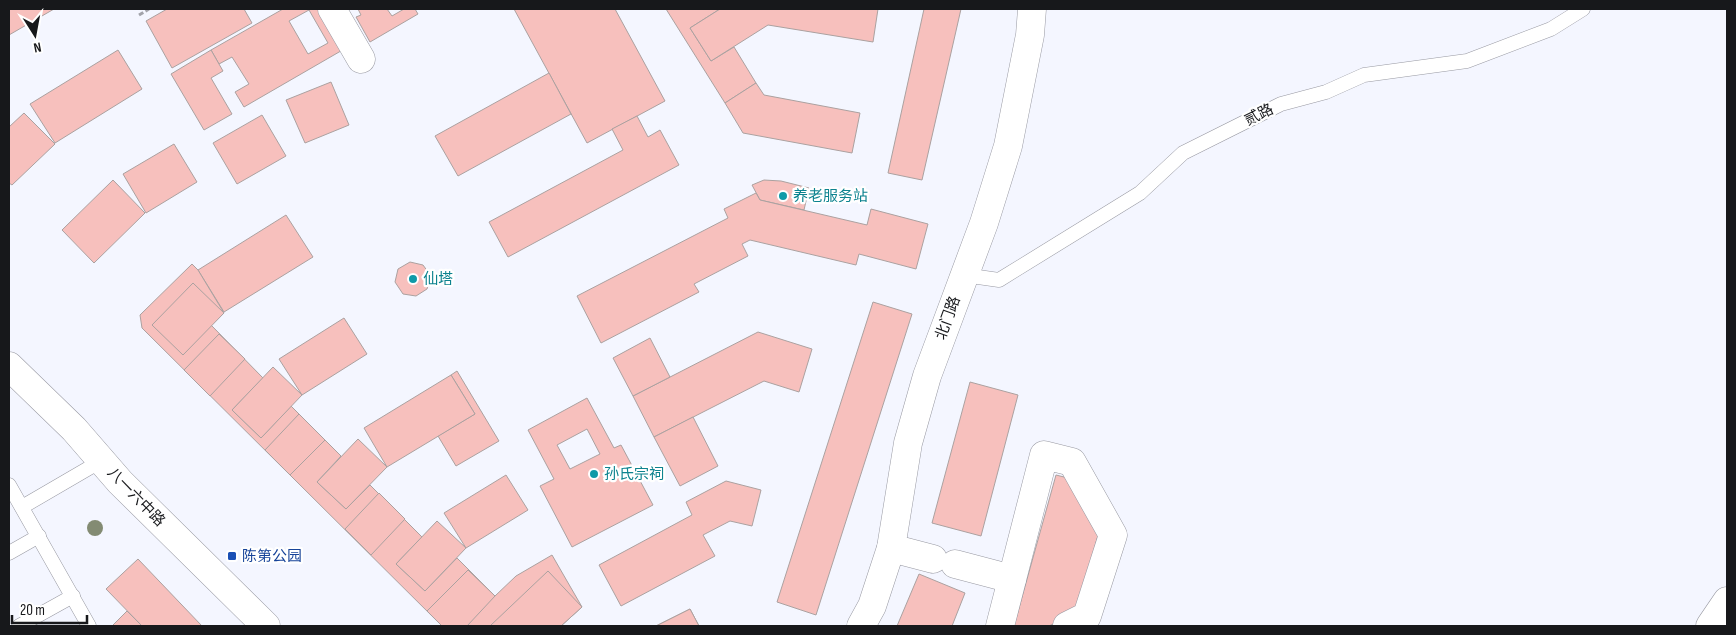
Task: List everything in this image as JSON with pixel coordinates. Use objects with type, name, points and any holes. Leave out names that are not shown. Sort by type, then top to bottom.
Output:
[{"type":"street","points":[[332,9],[361,59]]},
{"type":"street","name":"北门路","points":[[861,626],[872,606],[891,548],[908,442],[927,376],[984,222],[1008,146],[1030,35],[1032,9]]},
{"type":"street","name":"八一六中路","points":[[9,366],[74,429],[131,494],[266,626]]},
{"type":"street","points":[[1000,626],[1044,455],[1072,462],[1113,535],[1087,616],[1067,626]]},
{"type":"street","points":[[891,548],[1012,578]]},
{"type":"street","points":[[1710,626],[1727,601]]},
{"type":"lane","name":"贰路","points":[[964,275],[999,280],[1140,193],[1183,153],[1281,104],[1326,92],[1364,75],[1467,61],[1551,29],[1583,9]]},
{"type":"lane","points":[[22,507],[101,460]]},
{"type":"lane","points":[[10,488],[90,626]]},
{"type":"lane","points":[[9,553],[38,536]]},
{"type":"lane","points":[[19,626],[72,596]]},
{"type":"path","points":[[139,14],[149,9]]},
{"type":"building","points":[[9,9],[54,9],[9,35]]},
{"type":"building","points":[[167,9],[244,9],[252,23],[172,68],[146,21]]},
{"type":"building","points":[[283,9],[323,9],[346,48],[244,107],[235,92],[249,84],[232,57],[219,64],[211,50]],"holes":[[[309,10],[328,43],[308,54],[289,21]]]},
{"type":"building","points":[[358,9],[387,9],[392,16],[404,9],[415,9],[418,14],[370,42],[356,17],[361,15]]},
{"type":"building","points":[[514,9],[615,9],[665,101],[587,143]]},
{"type":"building","points":[[666,9],[720,9],[690,28],[711,61],[734,47],[756,83],[725,103]]},
{"type":"building","points":[[720,9],[878,9],[873,42],[768,25],[711,61],[690,28]]},
{"type":"building","points":[[924,9],[961,9],[922,180],[888,173]]},
{"type":"building","points":[[118,50],[142,89],[55,143],[30,104]]},
{"type":"building","points":[[211,50],[223,71],[211,78],[232,114],[204,130],[171,74]]},
{"type":"building","points":[[549,73],[571,114],[458,176],[435,136]]},
{"type":"building","points":[[331,82],[349,125],[305,143],[286,100]]},
{"type":"building","points":[[756,83],[764,95],[860,113],[852,153],[743,133],[725,103]]},
{"type":"building","points":[[24,113],[55,144],[12,185],[9,183],[9,127]]},
{"type":"building","points":[[262,115],[286,156],[237,184],[213,143]]},
{"type":"building","points":[[637,116],[648,137],[660,130],[679,165],[508,257],[489,222],[623,150],[612,129]]},
{"type":"building","points":[[174,144],[197,182],[146,213],[123,174]]},
{"type":"building","points":[[113,180],[145,213],[94,263],[62,230]]},
{"type":"building","name":"养老服务站","points":[[764,180],[781,181],[809,188],[804,210],[760,200],[752,185]]},
{"type":"building","points":[[756,193],[760,200],[867,225],[871,209],[928,224],[916,269],[859,254],[856,265],[750,240],[742,244],[748,256],[694,284],[699,292],[601,343],[577,296],[728,218],[724,209]]},
{"type":"building","points":[[286,215],[313,257],[224,312],[198,270]]},
{"type":"building","name":"仙塔","points":[[410,262],[423,265],[431,276],[427,289],[416,296],[403,294],[395,282],[398,269]]},
{"type":"building","points":[[192,264],[198,270],[224,313],[211,325],[263,378],[232,410],[261,438],[291,406],[341,456],[317,482],[346,509],[370,485],[422,537],[396,564],[425,591],[457,558],[495,596],[516,576],[552,555],[582,607],[561,626],[442,626],[142,328],[140,315]]},
{"type":"building","points":[[193,283],[224,313],[183,355],[152,325]]},
{"type":"building","points":[[873,302],[912,314],[816,615],[777,602]]},
{"type":"building","points":[[344,318],[367,354],[302,395],[279,359]]},
{"type":"building","points":[[758,332],[812,349],[799,392],[764,381],[654,437],[633,396]]},
{"type":"building","points":[[219,334],[245,359],[210,396],[184,370]]},
{"type":"building","points":[[650,338],[670,377],[633,396],[613,358]]},
{"type":"building","points":[[273,367],[302,395],[261,438],[232,410]]},
{"type":"building","points":[[457,371],[499,441],[456,466],[438,436],[475,414],[451,375]]},
{"type":"building","points":[[451,375],[475,414],[387,467],[364,428]]},
{"type":"building","points":[[970,382],[1018,395],[981,536],[932,523]]},
{"type":"building","name":"孙氏宗祠","points":[[587,398],[614,448],[621,445],[653,505],[572,547],[540,486],[554,479],[528,430]],"holes":[[[587,429],[600,454],[570,469],[557,445]]]},
{"type":"building","points":[[299,414],[325,440],[290,475],[265,450]]},
{"type":"building","points":[[693,417],[718,466],[680,486],[654,437]]},
{"type":"building","points":[[358,439],[387,467],[346,509],[317,482]]},
{"type":"building","points":[[506,475],[528,510],[466,548],[444,513]]},
{"type":"building","points":[[1056,475],[1072,479],[1100,528],[1077,612],[1049,626],[1014,626]]},
{"type":"building","points":[[726,481],[761,490],[752,526],[730,521],[703,535],[715,556],[621,606],[599,565],[692,515],[686,502]]},
{"type":"building","points":[[379,493],[405,519],[371,555],[345,529]]},
{"type":"building","points":[[437,521],[466,548],[425,591],[396,564]]},
{"type":"building","points":[[138,559],[202,626],[142,626],[106,589]]},
{"type":"building","points":[[468,570],[495,596],[467,626],[442,626],[427,611]]},
{"type":"building","points":[[548,571],[582,607],[561,626],[490,626]]},
{"type":"building","points":[[919,574],[965,593],[952,626],[897,626]]},
{"type":"building","points":[[690,609],[699,626],[656,626]]},
{"type":"building","points":[[690,609],[699,626],[656,626]]},
{"type":"building","points":[[127,611],[142,626],[112,626]]},
{"type":"place","name":"养老服务站","points":[[783,196]]},
{"type":"place","name":"仙塔","points":[[413,279]]},
{"type":"place","name":"孙氏宗祠","points":[[594,474]]},
{"type":"place","name":"陈第公园","points":[[232,556]]}]
